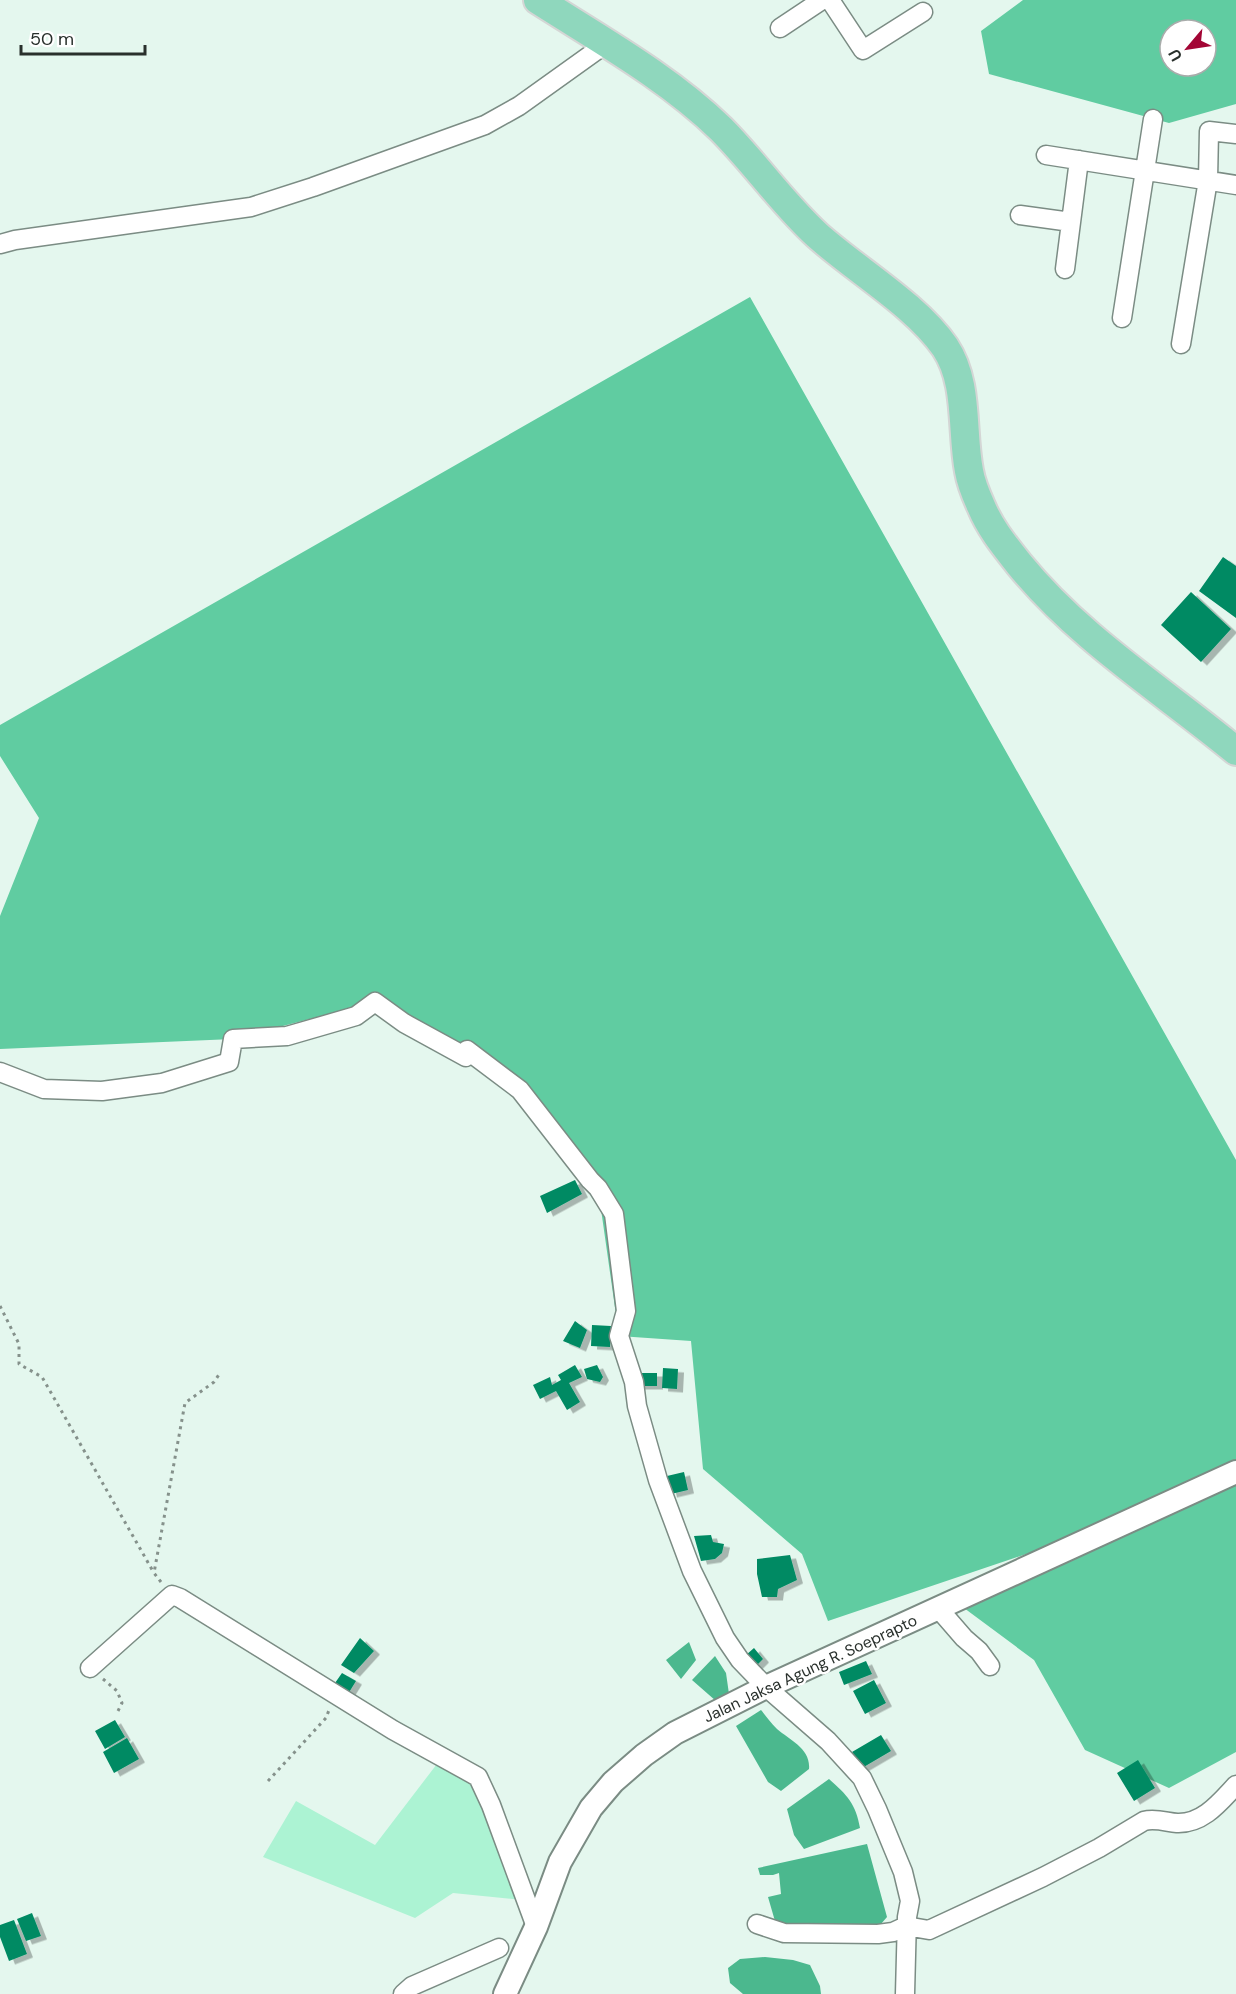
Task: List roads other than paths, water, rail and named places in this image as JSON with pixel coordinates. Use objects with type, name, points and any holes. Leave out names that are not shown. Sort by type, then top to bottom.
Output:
[{"type":"main road","points":[[538,0],[654,76],[707,117],[809,227],[934,333],[950,355],[960,379],[969,472],[981,505],[996,535],[1027,573],[1078,626],[1236,751]]},
{"type":"street","points":[[780,28],[822,0]]},
{"type":"street","points":[[830,0],[863,50],[922,12]]},
{"type":"street","points":[[0,244],[251,207],[303,190],[485,125],[519,106],[607,44]]},
{"type":"street","points":[[1122,318],[1153,119]]},
{"type":"street","points":[[1181,344],[1208,180],[1209,131],[1236,134]]},
{"type":"street","points":[[1046,155],[1236,184]]},
{"type":"street","points":[[1065,269],[1079,160]]},
{"type":"street","points":[[1020,215],[1071,222]]},
{"type":"street","points":[[0,1072],[44,1089],[102,1091],[162,1083],[229,1062],[233,1039],[287,1036],[356,1016],[375,1002],[404,1023],[466,1057],[467,1050],[520,1090],[598,1188],[614,1214],[626,1311],[618,1336],[634,1382],[637,1406],[658,1480],[692,1571],[725,1638],[740,1660],[766,1687],[828,1741],[862,1778],[877,1809],[903,1872],[910,1901],[906,1926],[905,1994]]},
{"type":"street","name":"Jalan Jaksa Agung R. Soeprapto","points":[[505,1994],[536,1927],[561,1862],[574,1837],[591,1808],[613,1782],[644,1755],[675,1733],[766,1687],[1236,1472]]},
{"type":"street","points":[[90,1668],[172,1595],[180,1598],[393,1730],[478,1777],[507,1847],[536,1927]]},
{"type":"street","points":[[938,1608],[964,1638],[980,1651],[990,1665]]},
{"type":"street","points":[[757,1924],[784,1933],[878,1934],[893,1932],[906,1926],[929,1930],[1053,1872],[1144,1821],[1150,1819],[1183,1822],[1203,1817],[1218,1805],[1236,1785]]},
{"type":"street","points":[[404,1994],[412,1986],[499,1948]]}]
